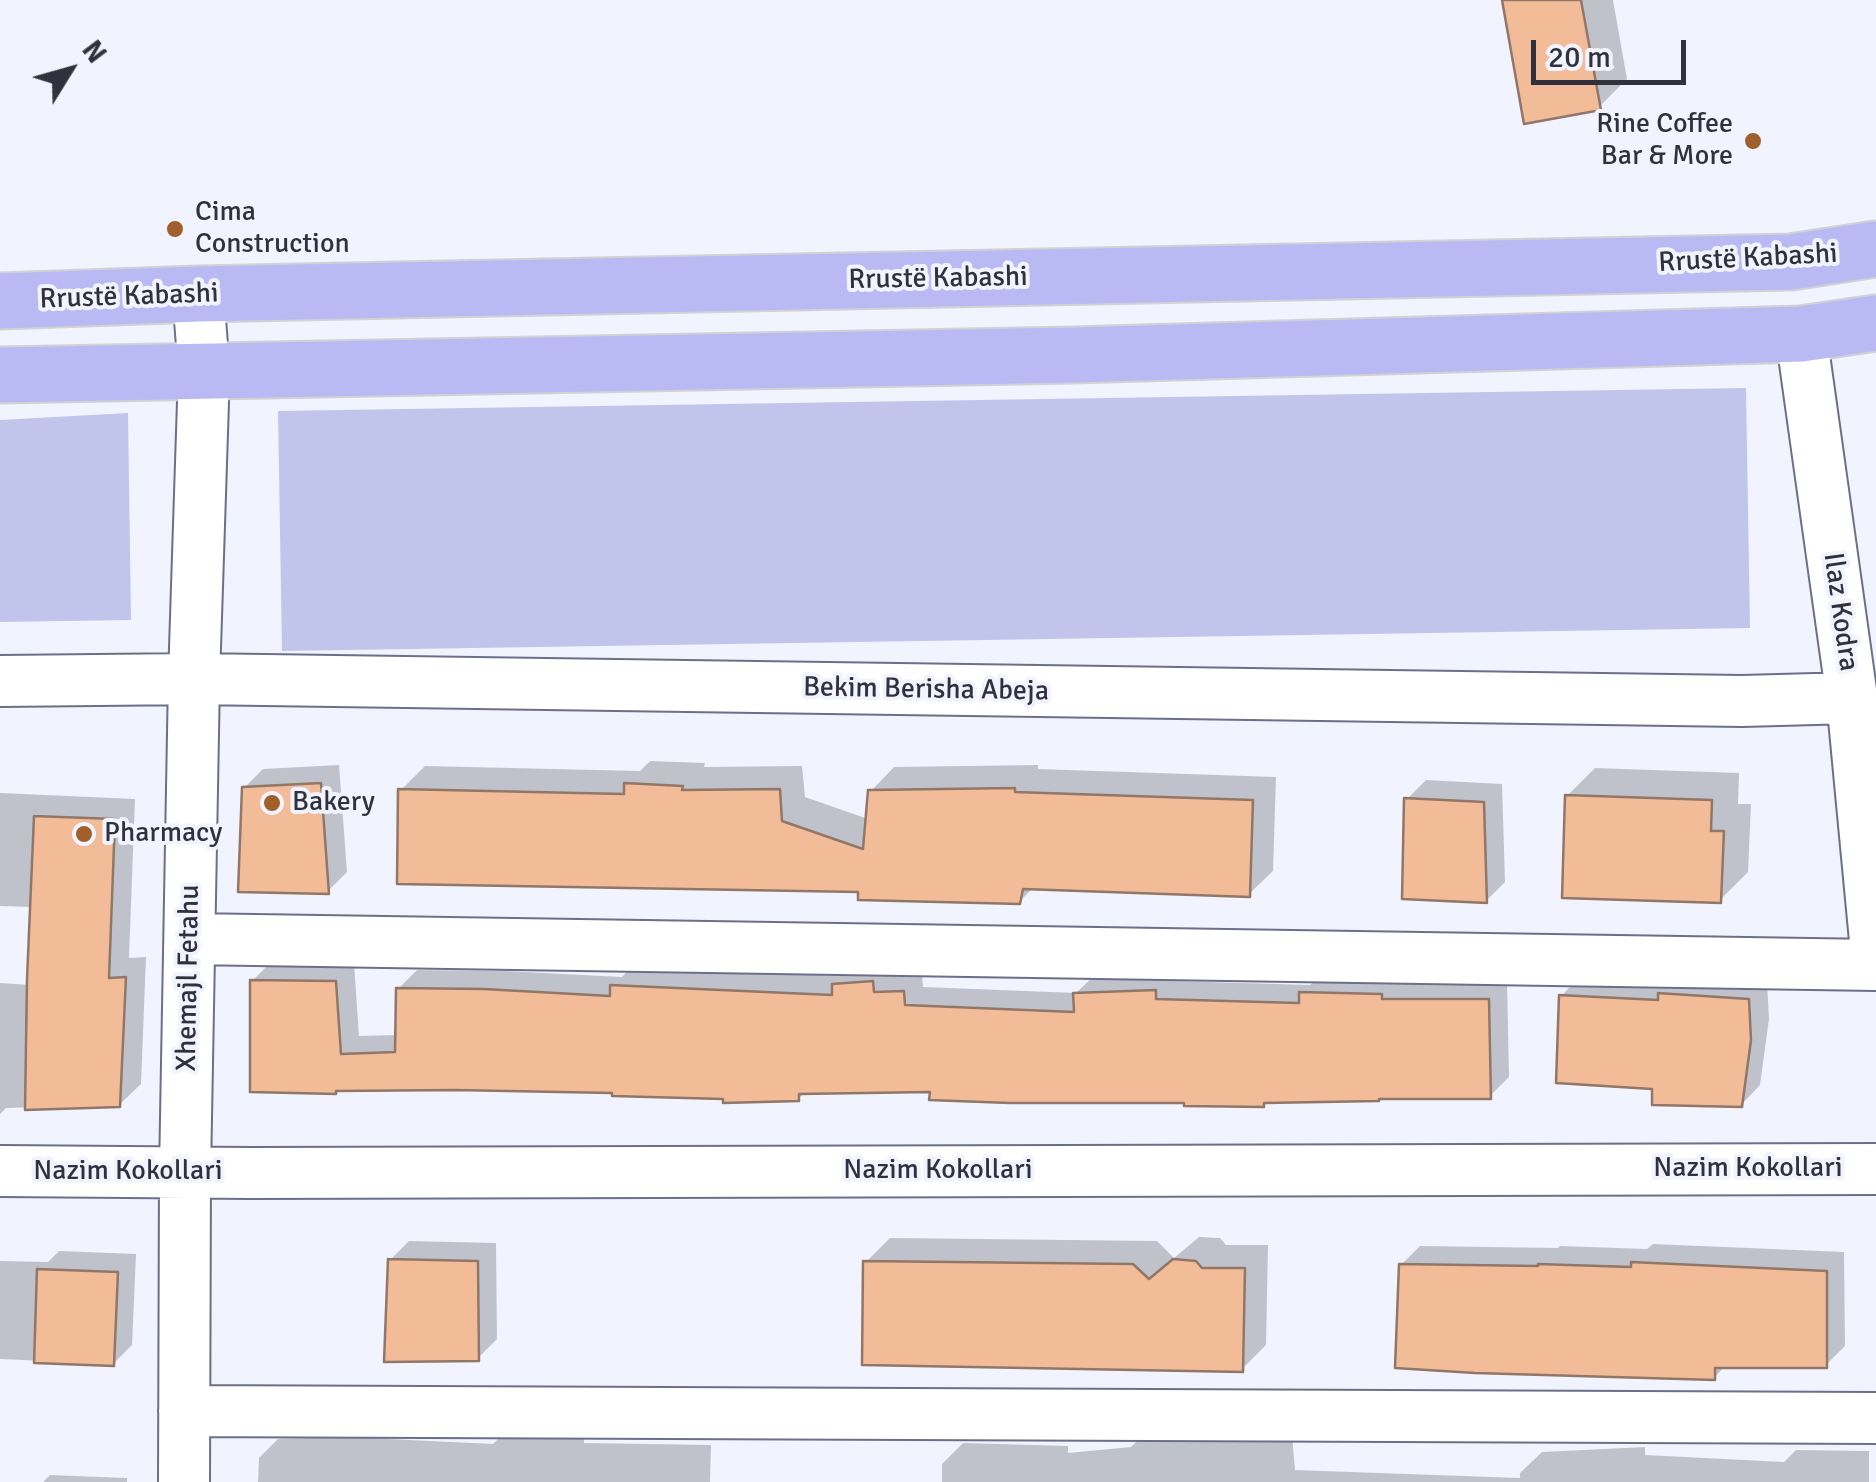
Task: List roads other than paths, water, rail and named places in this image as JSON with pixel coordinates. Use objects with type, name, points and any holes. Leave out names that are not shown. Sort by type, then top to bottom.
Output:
[{"type":"main road","name":"Rrustë Kabashi","points":[[0,301],[1791,262],[1876,249]]},
{"type":"main road","points":[[0,375],[1072,356],[1801,334],[1876,323]]},
{"type":"street","name":"Xhemajl Fetahu","points":[[184,1482],[185,1173],[204,372],[198,294]]},
{"type":"street","name":"Ilaz Kodra","points":[[1801,334],[1852,698],[1876,951]]},
{"type":"street","name":"Bekim Berisha Abeja","points":[[0,681],[194,679],[1742,702],[1852,698]]},
{"type":"street","points":[[190,939],[1876,965]]},
{"type":"street","name":"Nazim Kokollari","points":[[0,1170],[185,1173],[1876,1168]]},
{"type":"street","points":[[184,1411],[1876,1418]]},
{"type":"place","name":"Rine Coffee Bar & More","points":[[1753,141]]},
{"type":"place","name":"Cima Construction","points":[[175,229]]},
{"type":"place","name":"Bakery","points":[[272,803]]},
{"type":"place","name":"Pharmacy","points":[[84,834]]}]
